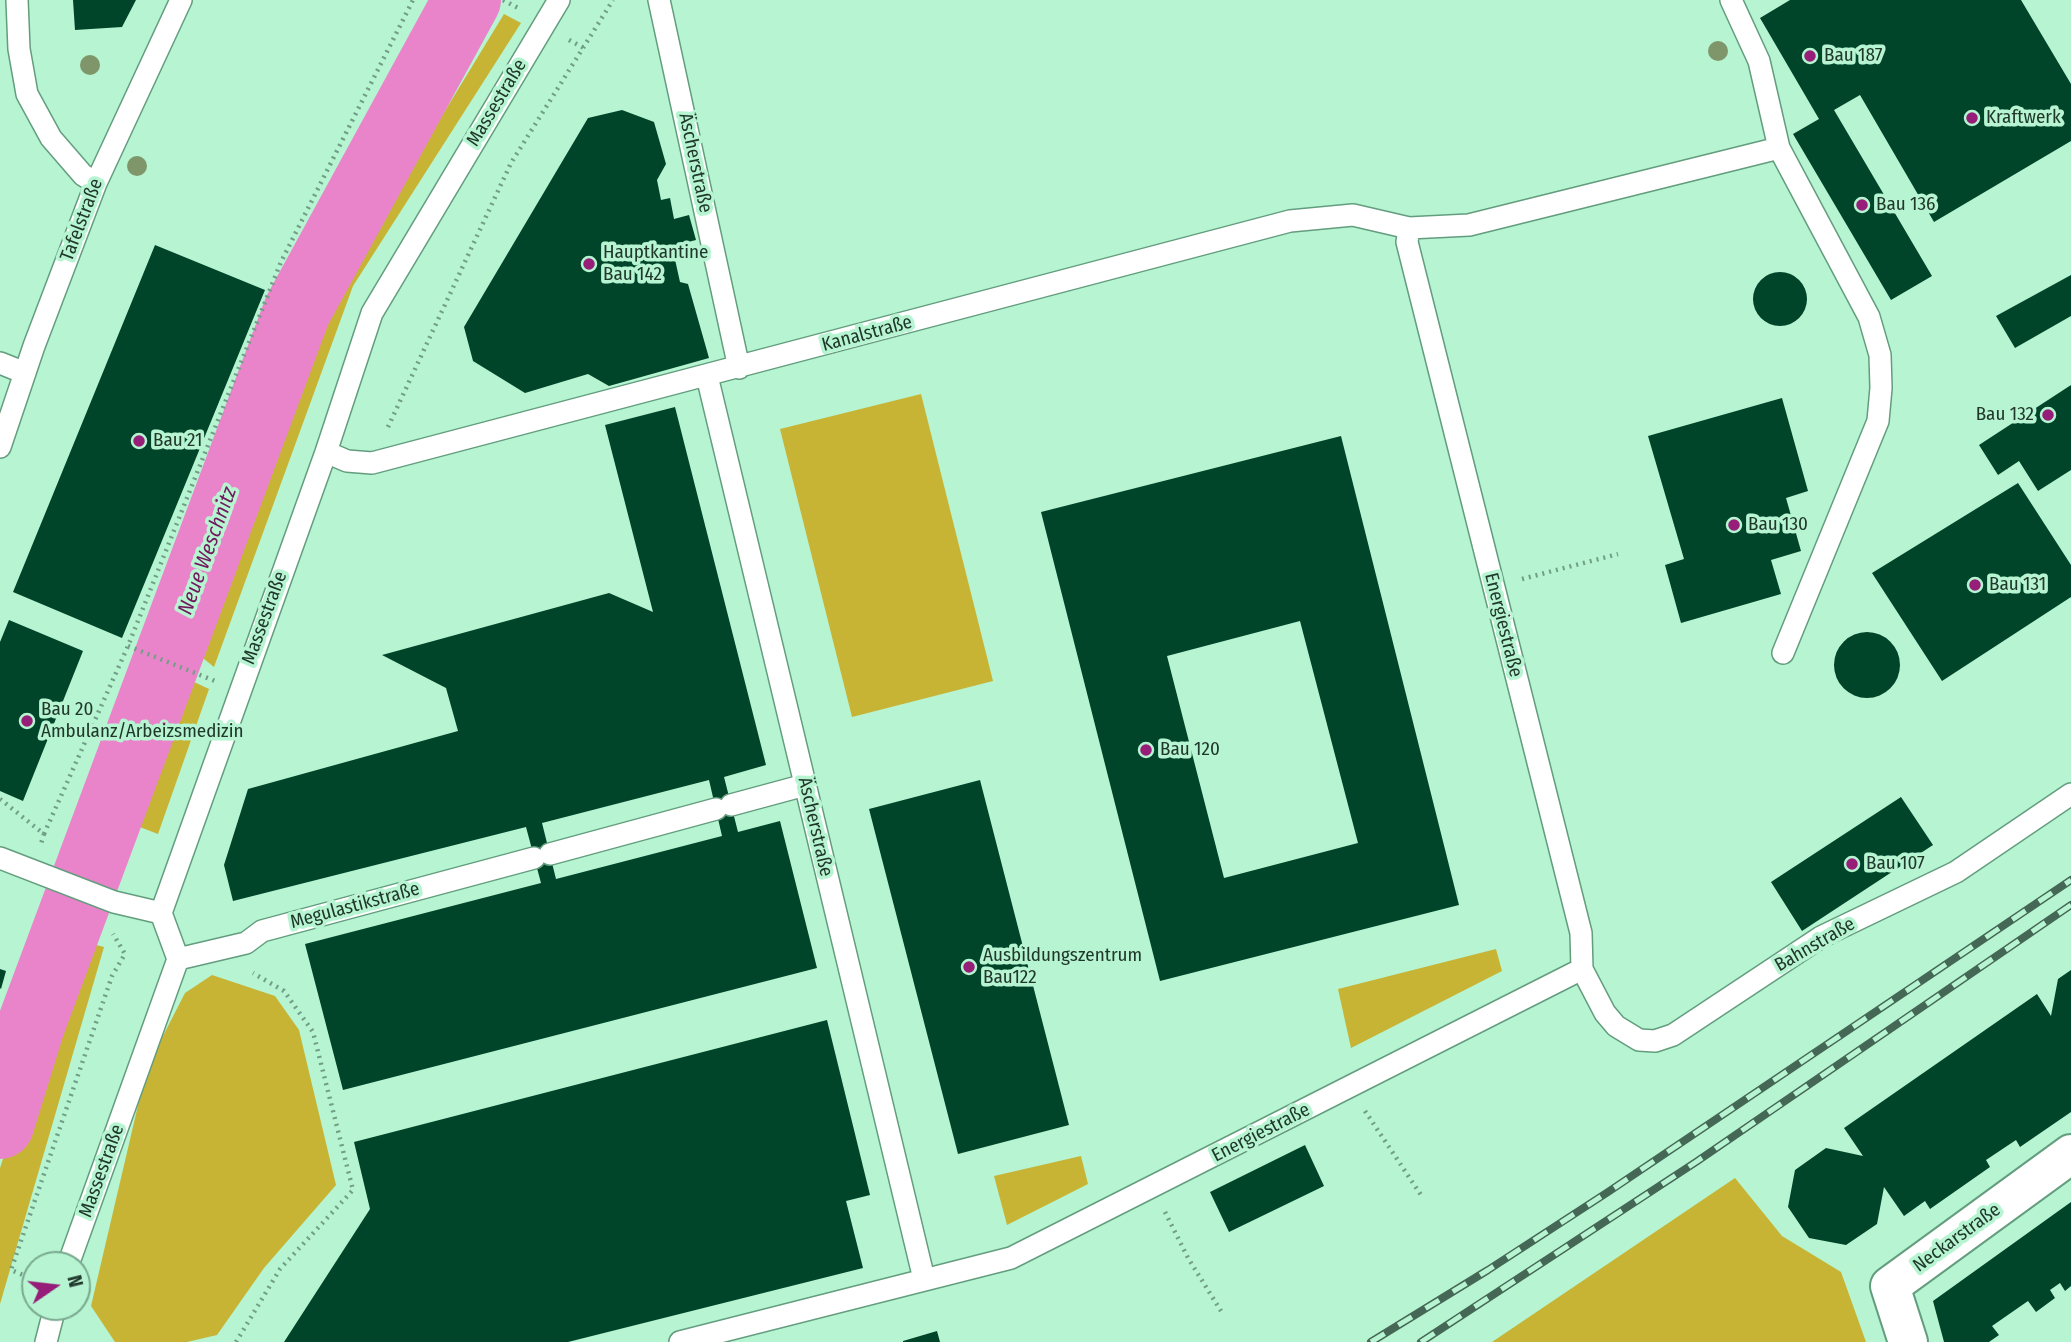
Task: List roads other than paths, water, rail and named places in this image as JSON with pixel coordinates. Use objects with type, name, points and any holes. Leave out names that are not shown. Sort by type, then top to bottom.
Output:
[{"type":"street","name":"Neckarstraße","points":[[1908,1342],[1890,1286],[2071,1154]]},
{"type":"lane","points":[[17,0],[19,49],[27,94],[51,138],[83,175],[96,183]]},
{"type":"lane","name":"Tafelstraße","points":[[0,447],[96,183],[181,0]]},
{"type":"lane","name":"Massestraße","points":[[161,914],[326,452],[372,313],[559,0]]},
{"type":"lane","name":"Äscherstraße","points":[[659,0],[739,368]]},
{"type":"lane","points":[[1731,0],[1759,61],[1779,148],[1869,317],[1880,355],[1878,421],[1783,653]]},
{"type":"lane","points":[[1409,228],[1468,225],[1779,148]]},
{"type":"lane","name":"Kanalstraße","points":[[326,452],[348,461],[372,463],[1290,221],[1353,215],[1409,228]]},
{"type":"lane","name":"Energiestraße","points":[[680,1342],[1011,1258],[1582,969],[1581,933],[1406,242],[1409,228]]},
{"type":"lane","points":[[0,363],[25,373]]},
{"type":"lane","name":"Äscherstraße","points":[[707,376],[923,1279]]},
{"type":"lane","name":"Megulastikstraße","points":[[178,959],[246,943],[262,931],[805,785]]},
{"type":"lane","name":"Bahnstraße","points":[[1582,969],[1605,1013],[1616,1026],[1639,1040],[1655,1041],[1673,1035],[1821,937],[1956,872],[2071,794]]},
{"type":"lane","points":[[0,858],[114,902],[161,914],[178,959]]},
{"type":"lane","name":"Massestraße","points":[[73,1251],[178,959]]},
{"type":"lane","points":[[46,1342],[51,1321]]},
{"type":"waterway","name":"Neue Weschnitz","points":[[0,1125],[31,1025],[297,311],[467,0]]},
{"type":"railway","points":[[1371,1342],[1608,1192],[2071,880]]},
{"type":"railway","points":[[1421,1342],[1696,1162],[2071,905]]},
{"type":"place","name":"Bau 187","points":[[1810,56]]},
{"type":"place","name":"Kraftwerk","points":[[1972,118]]},
{"type":"place","name":"Bau 136","points":[[1862,205]]},
{"type":"place","name":"Hauptkantine Bau 142","points":[[589,264]]},
{"type":"place","name":"Bau 132","points":[[2048,415]]},
{"type":"place","name":"Bau 21","points":[[139,441]]},
{"type":"place","name":"Bau 130","points":[[1734,525]]},
{"type":"place","name":"Bau 131","points":[[1975,585]]},
{"type":"place","name":"Bau 20 Ambulanz/Arbeizsmedizin","points":[[27,721]]},
{"type":"place","name":"Bau 120","points":[[1146,750]]},
{"type":"place","name":"Bau 107","points":[[1852,864]]},
{"type":"place","name":"Ausbildungszentrum Bau122","points":[[969,967]]}]
